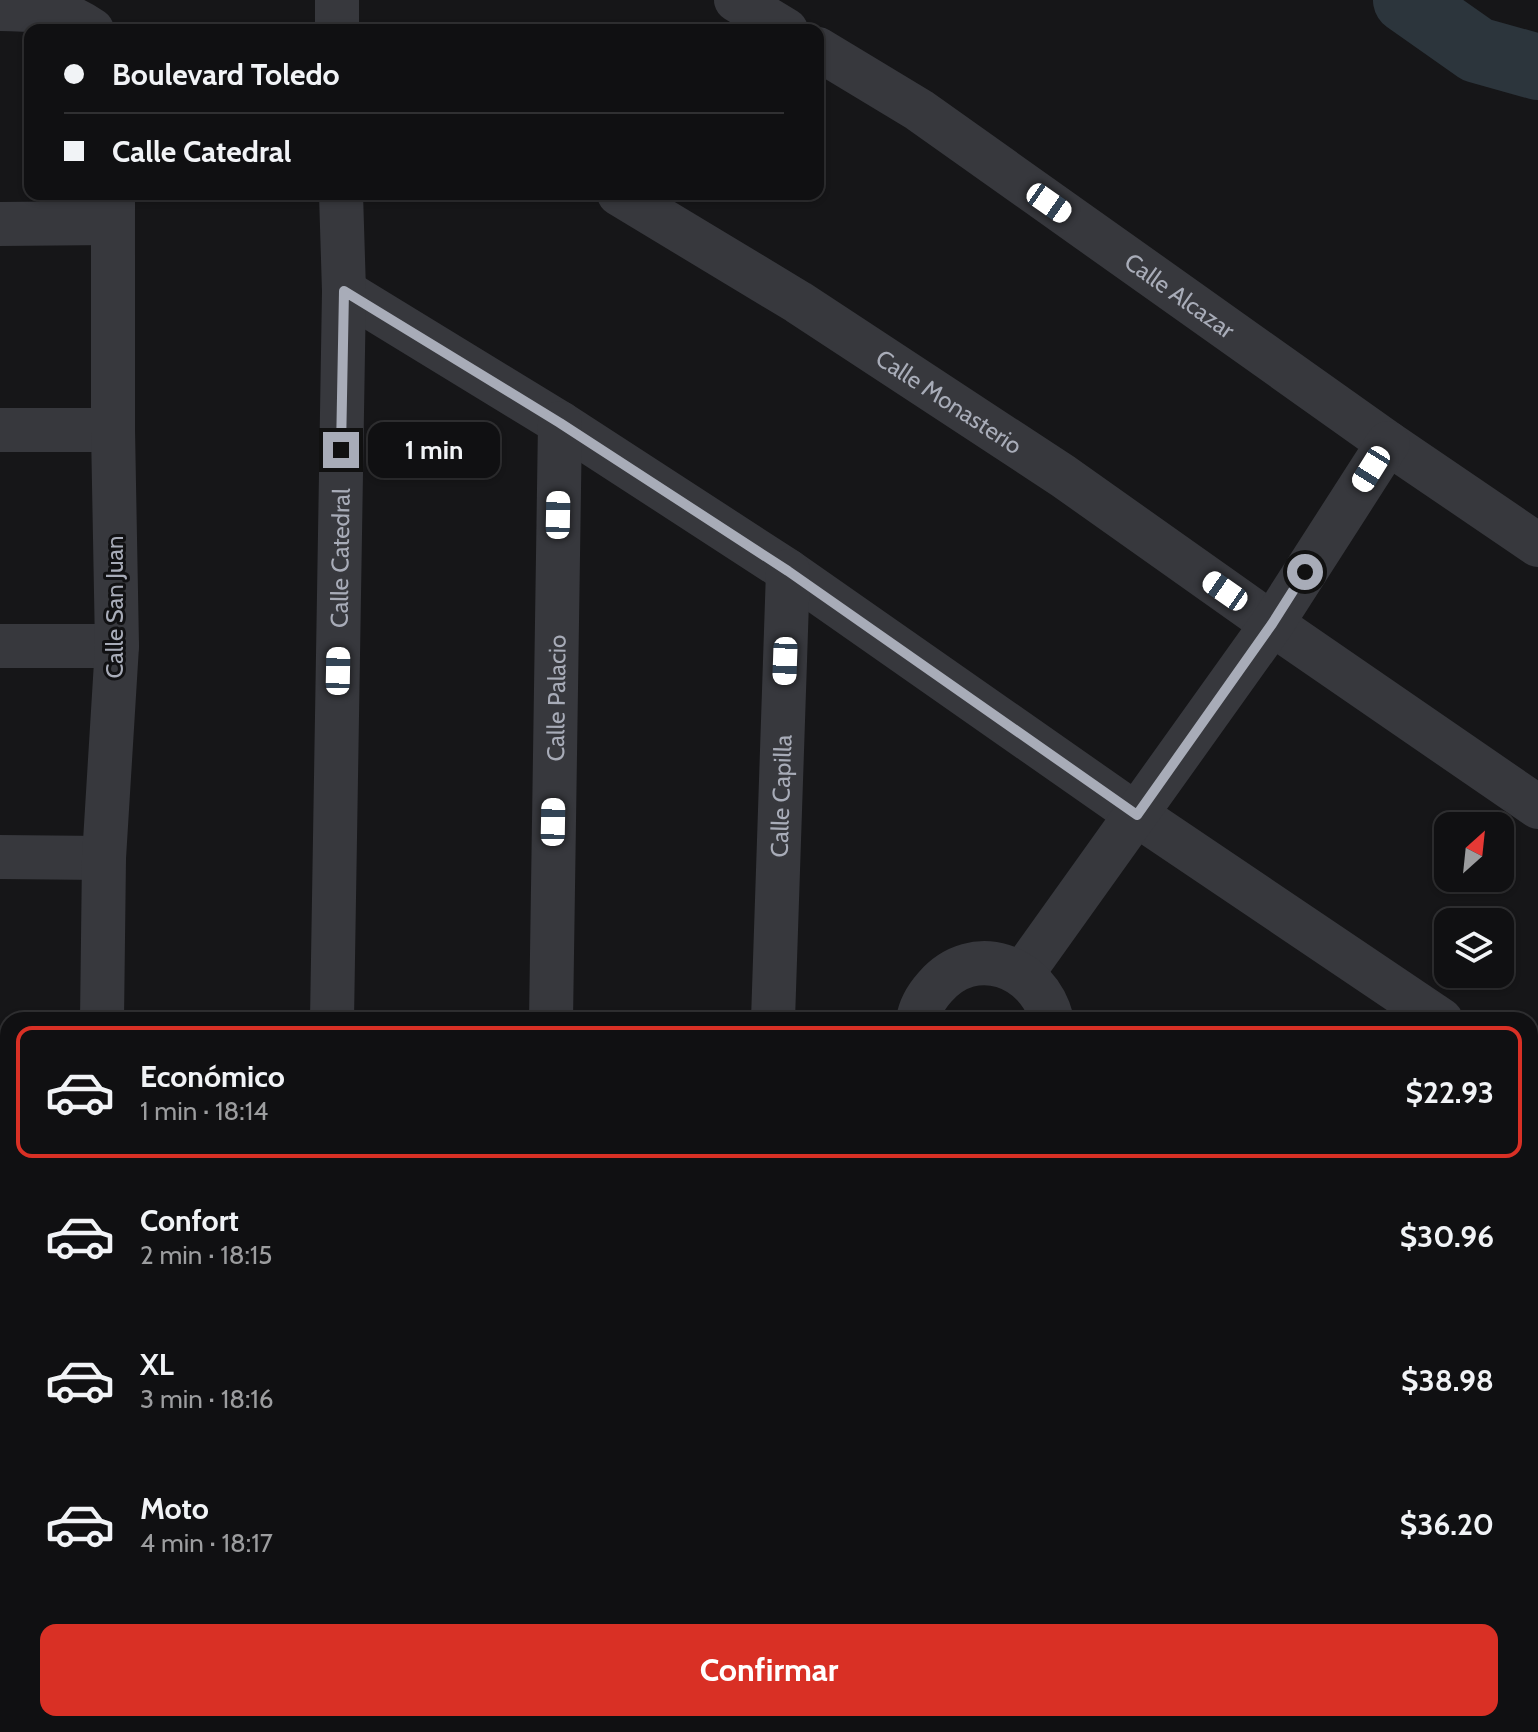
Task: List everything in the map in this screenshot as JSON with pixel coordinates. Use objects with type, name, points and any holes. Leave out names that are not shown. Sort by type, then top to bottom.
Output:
[{"type":"street","points":[[736,0],[776,24]]},
{"type":"street","points":[[0,9],[46,10],[84,24]]},
{"type":"street","name":"Calle Alcazar","points":[[824,53],[919,110],[1388,443],[1538,545]]},
{"type":"street","name":"Calle Catedral","points":[[332,1012],[344,291],[341,200]]},
{"type":"street","name":"Calle Monasterio","points":[[629,200],[798,302],[1063,476],[1538,807]]},
{"type":"street","points":[[0,224],[112,208]]},
{"type":"street","name":"Calle San Juan","points":[[102,1012],[104,858],[117,646],[112,208]]},
{"type":"street","points":[[344,291],[560,423],[788,571],[1137,815],[1429,1012]]},
{"type":"street","name":"Calle Palacio","points":[[551,1012],[560,423]]},
{"type":"street","points":[[0,430],[113,430]]},
{"type":"street","points":[[1022,974],[1272,624],[1388,443]]},
{"type":"street","name":"Calle Capilla","points":[[773,1012],[788,571]]},
{"type":"street","points":[[0,646],[117,646]]},
{"type":"street","points":[[0,857],[104,858]]},
{"type":"street","points":[[919,1012],[928,994],[942,978],[961,968],[981,963],[1002,965],[1022,974],[1038,987],[1050,1012]]},
{"type":"waterway","points":[[1406,0],[1477,50],[1538,67]]},
{"type":"route","points":[[341,450],[344,291],[560,423],[788,571],[1137,815],[1272,624],[1305,572]]}]
